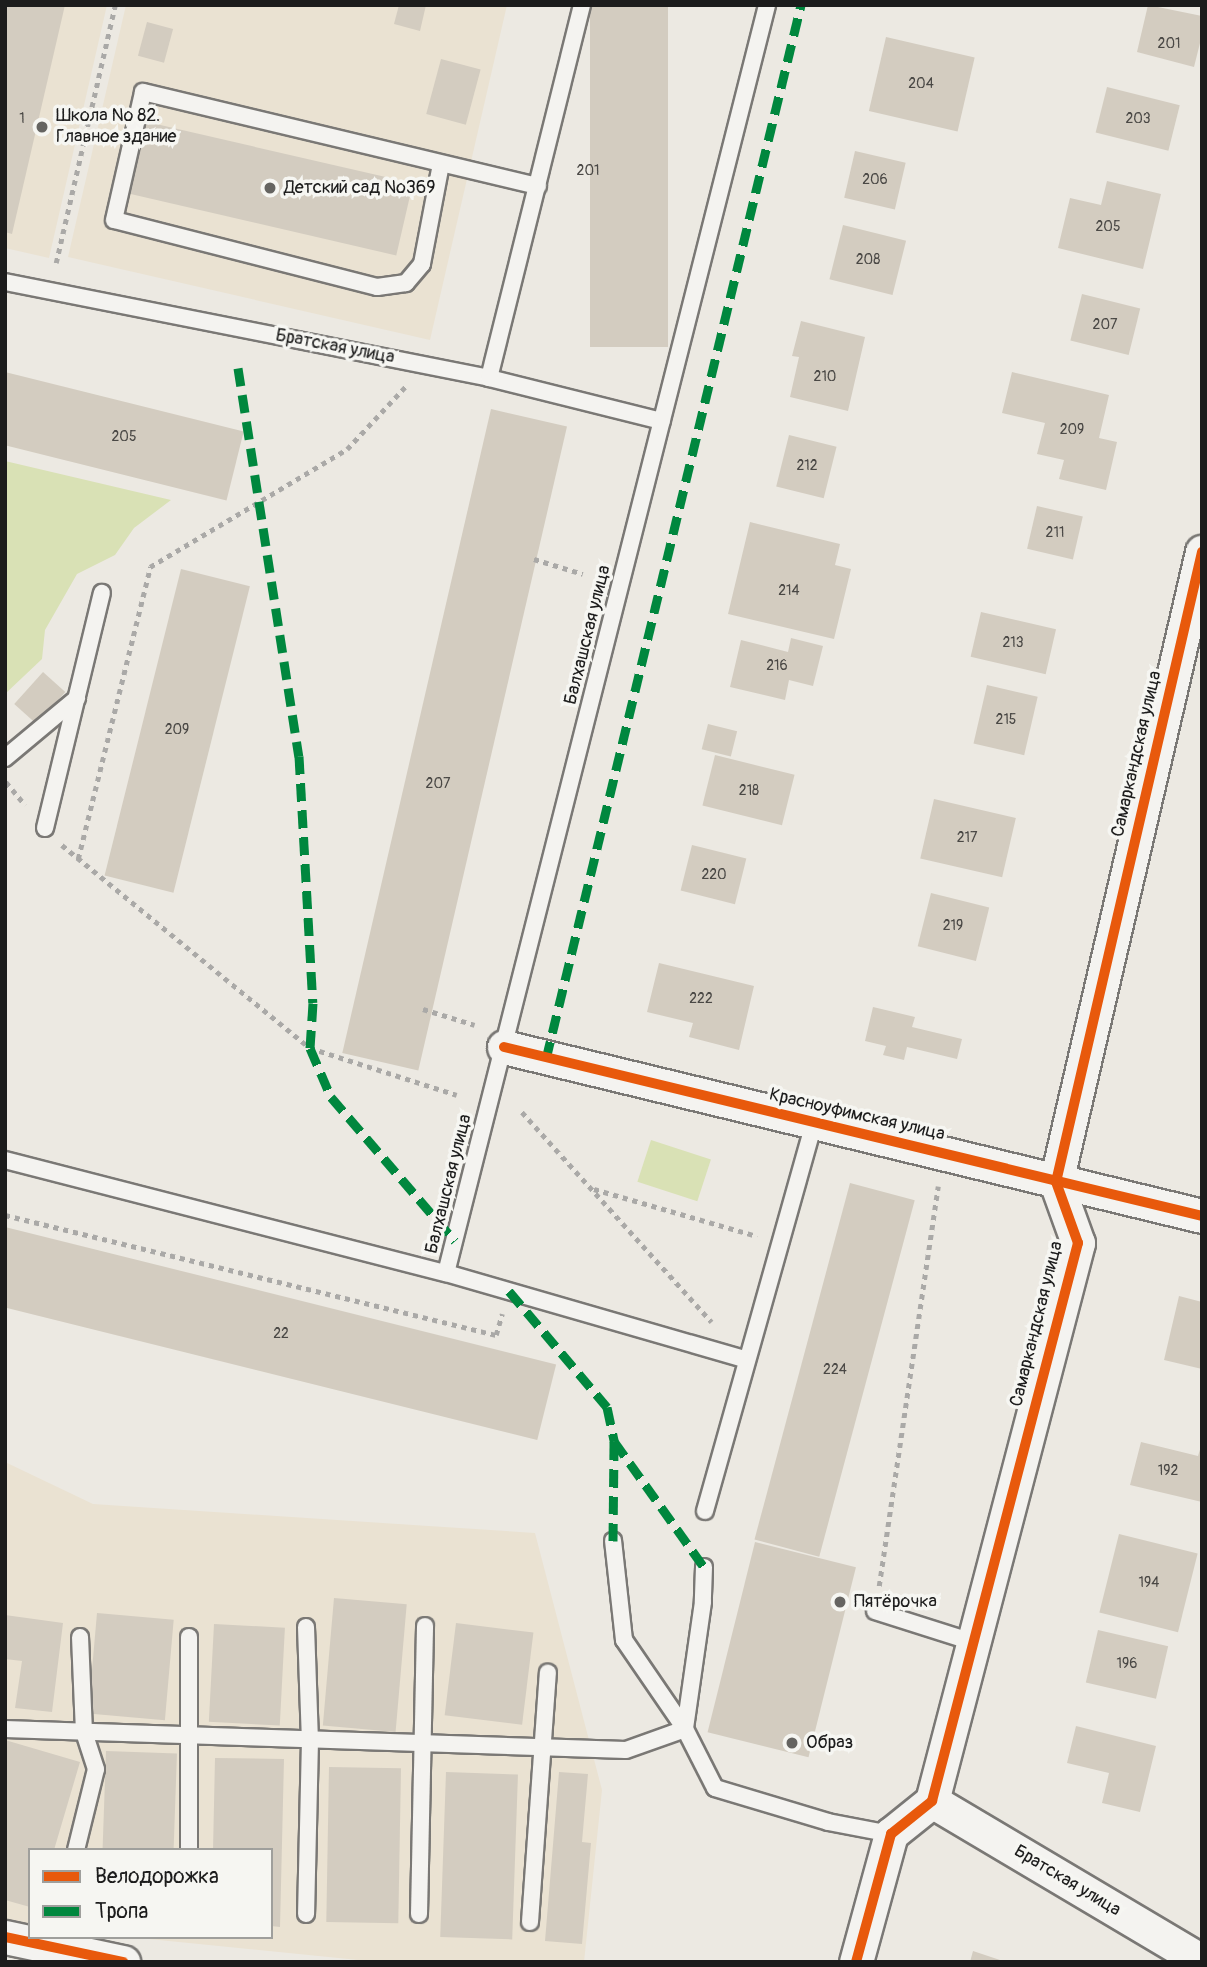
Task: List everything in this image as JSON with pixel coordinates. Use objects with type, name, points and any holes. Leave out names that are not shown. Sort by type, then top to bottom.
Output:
[{"type":"street","name":"Самаркандская улица","points":[[932,1801],[1078,1243],[1056,1182],[1202,552]]},
{"type":"street","name":"Красноуфимская улица","points":[[504,1046],[1202,1216]]},
{"type":"street","points":[[856,1962],[891,1834],[932,1801]]},
{"type":"street","name":"Братская улица","points":[[932,1801],[1202,1961]]},
{"type":"street","points":[[5,1937],[122,1962]]},
{"type":"lane","points":[[489,378],[582,5]]},
{"type":"lane","name":"Балхашская улица","points":[[446,1273],[767,5]]},
{"type":"lane","points":[[441,164],[422,264],[406,283],[377,287],[114,220],[143,92],[538,187]]},
{"type":"lane","name":"Братская улица","points":[[5,282],[489,378],[662,421]]},
{"type":"lane","points":[[45,828],[102,593]]},
{"type":"lane","points":[[5,758],[77,698]]},
{"type":"lane","points":[[705,1511],[814,1123]]},
{"type":"lane","points":[[5,1160],[446,1273],[747,1360]]},
{"type":"lane","points":[[613,1541],[624,1640],[685,1729],[715,1788],[828,1822],[891,1834]]},
{"type":"lane","points":[[685,1729],[703,1602],[704,1567]]},
{"type":"lane","points":[[875,1611],[974,1642]]},
{"type":"lane","points":[[306,1626],[310,1740],[306,1914]]},
{"type":"lane","points":[[419,1914],[425,1626]]},
{"type":"lane","points":[[76,1848],[96,1769],[84,1732],[79,1637]]},
{"type":"lane","points":[[188,1848],[191,1736],[189,1637]]},
{"type":"lane","points":[[530,1922],[548,1673]]},
{"type":"lane","points":[[5,1729],[626,1750],[685,1729]]},
{"type":"path","points":[[56,263],[115,5]]},
{"type":"path","points":[[78,859],[150,566],[347,449],[409,383]]},
{"type":"path","points":[[534,559],[583,574]]},
{"type":"path","points":[[5,782],[45,828],[78,859],[310,1048],[457,1095]]},
{"type":"path","points":[[423,1009],[475,1025]]},
{"type":"path","points":[[522,1112],[714,1324],[752,1341]]},
{"type":"path","points":[[875,1611],[939,1181]]},
{"type":"path","points":[[593,1189],[780,1243]]},
{"type":"path","points":[[5,1214],[496,1335],[509,1291]]},
{"type":"shaded area","name":"Школа № 82. Главное здание","points":[[5,5],[107,5],[49,258],[5,248]]},
{"type":"shaded area","points":[[126,5],[507,5],[430,340],[68,257]]},
{"type":"shaded area","points":[[5,1462],[93,1504],[535,1533],[602,1790],[584,1962],[378,1962],[149,1939],[273,1939],[273,1848],[28,1848],[28,1927],[5,1925]]},
{"type":"green space","points":[[5,461],[171,500],[134,528],[115,555],[77,574],[45,630],[42,659],[5,694]]},
{"type":"green space","points":[[651,1140],[711,1159],[697,1201],[637,1182]]},
{"type":"building","points":[[5,5],[65,5],[12,234],[5,232]]},
{"type":"building","points":[[399,5],[426,5],[420,31],[394,24]]},
{"type":"building","points":[[590,5],[668,5],[668,347],[590,347]]},
{"type":"building","points":[[1148,5],[1202,16],[1202,35],[1194,67],[1137,52]]},
{"type":"building","points":[[147,22],[173,29],[164,63],[138,56]]},
{"type":"building","points":[[886,37],[975,57],[958,132],[869,111]]},
{"type":"building","points":[[441,59],[481,70],[466,125],[426,114]]},
{"type":"building","points":[[1107,87],[1180,105],[1168,151],[1096,133]]},
{"type":"building","name":"Детский сад №369","points":[[143,121],[413,183],[396,255],[126,193]]},
{"type":"building","points":[[855,151],[906,163],[895,209],[844,198]]},
{"type":"building","points":[[1107,181],[1161,194],[1143,269],[1058,248],[1070,198],[1101,205]]},
{"type":"building","points":[[843,225],[906,241],[893,295],[829,279]]},
{"type":"building","points":[[1082,294],[1140,309],[1129,355],[1070,341]]},
{"type":"building","points":[[801,321],[865,337],[848,411],[790,397],[799,357],[792,356]]},
{"type":"building","points":[[5,372],[244,432],[227,500],[5,445]]},
{"type":"building","points":[[1012,372],[1109,395],[1099,438],[1117,442],[1106,490],[1059,479],[1064,460],[1037,454],[1045,423],[1002,413]]},
{"type":"building","points":[[491,409],[567,427],[418,1071],[342,1053]]},
{"type":"building","points":[[789,435],[837,447],[824,498],[776,486]]},
{"type":"building","points":[[1037,506],[1083,517],[1073,559],[1027,549]]},
{"type":"building","points":[[750,522],[840,544],[835,565],[851,569],[834,639],[728,614]]},
{"type":"building","points":[[181,569],[250,586],[173,893],[105,876]]},
{"type":"building","points":[[981,612],[1056,629],[1046,674],[971,657]]},
{"type":"building","points":[[791,638],[823,646],[813,686],[789,680],[785,700],[730,687],[741,640],[788,652]]},
{"type":"building","points":[[43,672],[65,692],[37,724],[14,704]]},
{"type":"building","points":[[987,685],[1038,697],[1024,755],[974,743]]},
{"type":"building","points":[[708,724],[737,731],[731,756],[702,749]]},
{"type":"building","points":[[715,755],[795,775],[782,825],[702,805]]},
{"type":"building","points":[[934,799],[1016,818],[1002,877],[920,858]]},
{"type":"building","points":[[692,845],[746,859],[735,904],[681,891]]},
{"type":"building","points":[[931,893],[989,908],[976,961],[918,946]]},
{"type":"building","points":[[659,963],[754,986],[739,1050],[689,1037],[693,1023],[647,1012]]},
{"type":"building","points":[[873,1007],[915,1017],[912,1027],[962,1039],[957,1059],[907,1047],[904,1060],[883,1055],[886,1046],[865,1041]]},
{"type":"building","points":[[850,1183],[915,1200],[819,1557],[754,1539]]},
{"type":"building","points":[[5,1227],[556,1364],[537,1440],[5,1307]]},
{"type":"building","points":[[1179,1296],[1202,1302],[1202,1369],[1164,1360]]},
{"type":"building","points":[[1141,1442],[1198,1456],[1202,1443],[1202,1502],[1130,1485]]},
{"type":"building","points":[[1119,1534],[1198,1554],[1178,1632],[1099,1613]]},
{"type":"building","points":[[755,1542],[856,1567],[808,1757],[708,1732]]},
{"type":"building","points":[[334,1598],[407,1604],[396,1732],[323,1726]]},
{"type":"building","points":[[97,1613],[174,1620],[165,1720],[88,1714]]},
{"type":"building","points":[[5,1615],[63,1623],[52,1712],[15,1708],[22,1661],[5,1659]]},
{"type":"building","points":[[456,1623],[533,1633],[522,1725],[445,1715]]},
{"type":"building","points":[[214,1624],[285,1628],[280,1726],[209,1722]]},
{"type":"building","points":[[1098,1630],[1168,1646],[1156,1699],[1086,1683]]},
{"type":"building","points":[[1076,1726],[1156,1746],[1140,1812],[1102,1803],[1109,1773],[1067,1763]]},
{"type":"building","points":[[5,1740],[80,1762],[55,1848],[28,1848],[28,1906],[5,1900]]},
{"type":"building","points":[[106,1751],[177,1753],[174,1848],[103,1848]]},
{"type":"building","points":[[215,1758],[284,1759],[280,1927],[273,1926],[273,1848],[213,1848]]},
{"type":"building","points":[[329,1767],[401,1768],[398,1923],[326,1922]]},
{"type":"building","points":[[446,1772],[518,1775],[512,1939],[440,1937]]},
{"type":"building","points":[[559,1772],[588,1774],[582,1842],[591,1843],[582,1944],[545,1941]]},
{"type":"building","points":[[973,1951],[1003,1961],[1003,1962],[970,1962]]},
{"type":"marked path","points":[[546,1059],[801,5]]},
{"type":"marked path","points":[[238,368],[299,756],[313,1003],[310,1048],[331,1097],[455,1241]]},
{"type":"marked path","points":[[509,1291],[607,1407],[614,1441],[704,1567]]},
{"type":"marked path","points":[[613,1541],[614,1441]]},
{"type":"cycle path","points":[[856,1962],[891,1834],[932,1801],[1078,1243],[1056,1182],[1202,552]]},
{"type":"cycle path","points":[[504,1047],[1202,1216]]},
{"type":"cycle path","points":[[5,1937],[123,1962]]},
{"type":"place","name":"Школа № 82. Главное здание","points":[[42,127]]},
{"type":"place","name":"Детский сад №369","points":[[270,188]]},
{"type":"place","name":"Пятёрочка","points":[[840,1602]]},
{"type":"place","name":"Образ","points":[[792,1743]]}]
